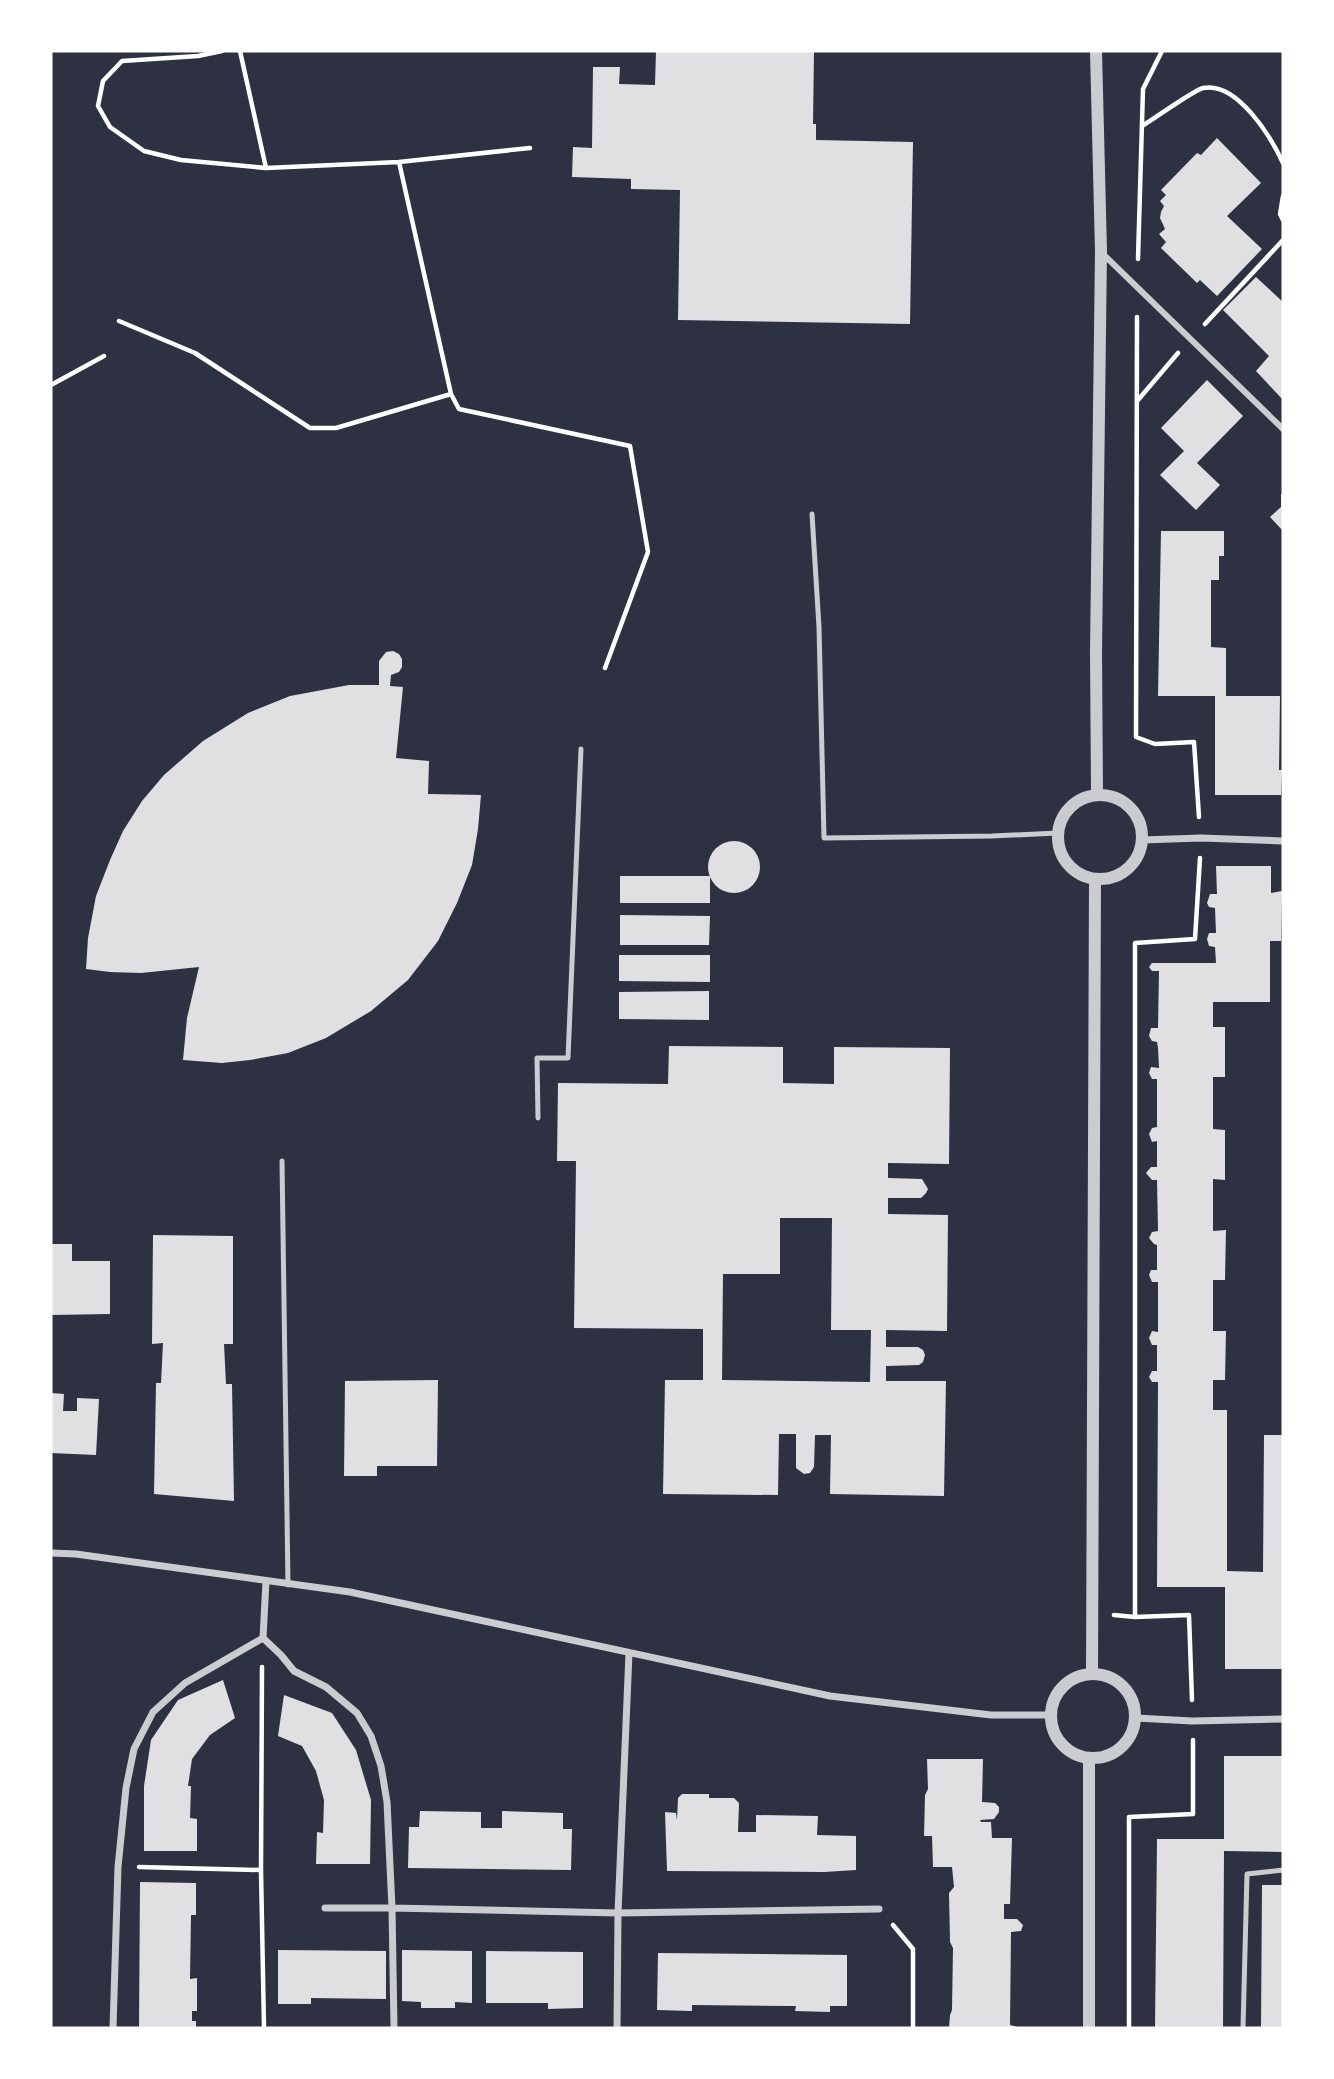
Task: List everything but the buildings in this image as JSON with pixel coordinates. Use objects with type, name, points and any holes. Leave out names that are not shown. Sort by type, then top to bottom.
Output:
[{"type":"street","points":[[1096,51],[1101,251],[1097,794]]},
{"type":"street","points":[[1101,251],[1283,429]]},
{"type":"street","points":[[1097,794],[1121,800],[1130,808],[1137,817],[1142,840],[1131,864],[1121,873],[1096,879],[1072,868],[1063,858],[1058,846],[1058,832],[1067,810],[1076,802],[1097,794]]},
{"type":"street","points":[[1142,840],[1201,838],[1283,841]]},
{"type":"street","points":[[1092,1674],[1096,879]]},
{"type":"street","points":[[51,1553],[76,1554],[350,1592],[830,1696],[991,1715],[1051,1715]]},
{"type":"street","points":[[262,1638],[266,1581]]},
{"type":"street","points":[[113,2028],[118,1867],[126,1788],[134,1749],[153,1712],[186,1683],[262,1638]]},
{"type":"street","points":[[262,1638],[294,1671],[326,1687],[357,1713],[371,1736],[381,1766],[387,1801],[394,2028]]},
{"type":"street","points":[[617,2028],[618,1913],[629,1653]]},
{"type":"street","points":[[1092,1674],[1105,1675],[1118,1681],[1134,1704],[1136,1718],[1126,1744],[1103,1758],[1088,1759],[1076,1756],[1057,1740],[1051,1715],[1059,1691],[1068,1682],[1079,1676],[1092,1674]]},
{"type":"street","points":[[1136,1718],[1192,1721],[1283,1720]]},
{"type":"street","points":[[1088,1759],[1089,2028]]},
{"type":"street","points":[[325,1908],[618,1913],[879,1909]]},
{"type":"lane","points":[[812,514],[819,627],[824,838],[992,836],[1058,832]]},
{"type":"lane","points":[[538,1118],[537,1058],[568,1058],[581,749]]},
{"type":"lane","points":[[282,1161],[288,1585]]},
{"type":"lane","points":[[1243,2028],[1247,1874],[1283,1870]]},
{"type":"path","points":[[222,51],[198,56],[122,61],[103,81],[98,106],[110,127],[144,151],[181,160],[266,168],[398,162],[530,148]]},
{"type":"path","points":[[240,51],[266,168]]},
{"type":"path","points":[[1142,126],[1202,88],[1223,89],[1252,112],[1283,163]]},
{"type":"path","points":[[398,162],[451,394],[459,409],[630,446],[648,552],[605,668]]},
{"type":"path","points":[[1283,196],[1280,214],[1283,220]]},
{"type":"path","points":[[1137,401],[1190,339],[1283,240]]},
{"type":"path","points":[[119,321],[195,353],[310,428],[336,428],[451,394]]},
{"type":"path","points":[[51,384],[104,356]]},
{"type":"path","points":[[1092,1613],[1135,1617],[1189,1615],[1193,1814],[1129,1817],[1129,2028]]},
{"type":"path","points":[[262,1638],[261,1870],[264,2028]]},
{"type":"path","points":[[118,1867],[261,1870]]},
{"type":"path","points":[[879,1909],[913,1949],[913,2028]]}]
